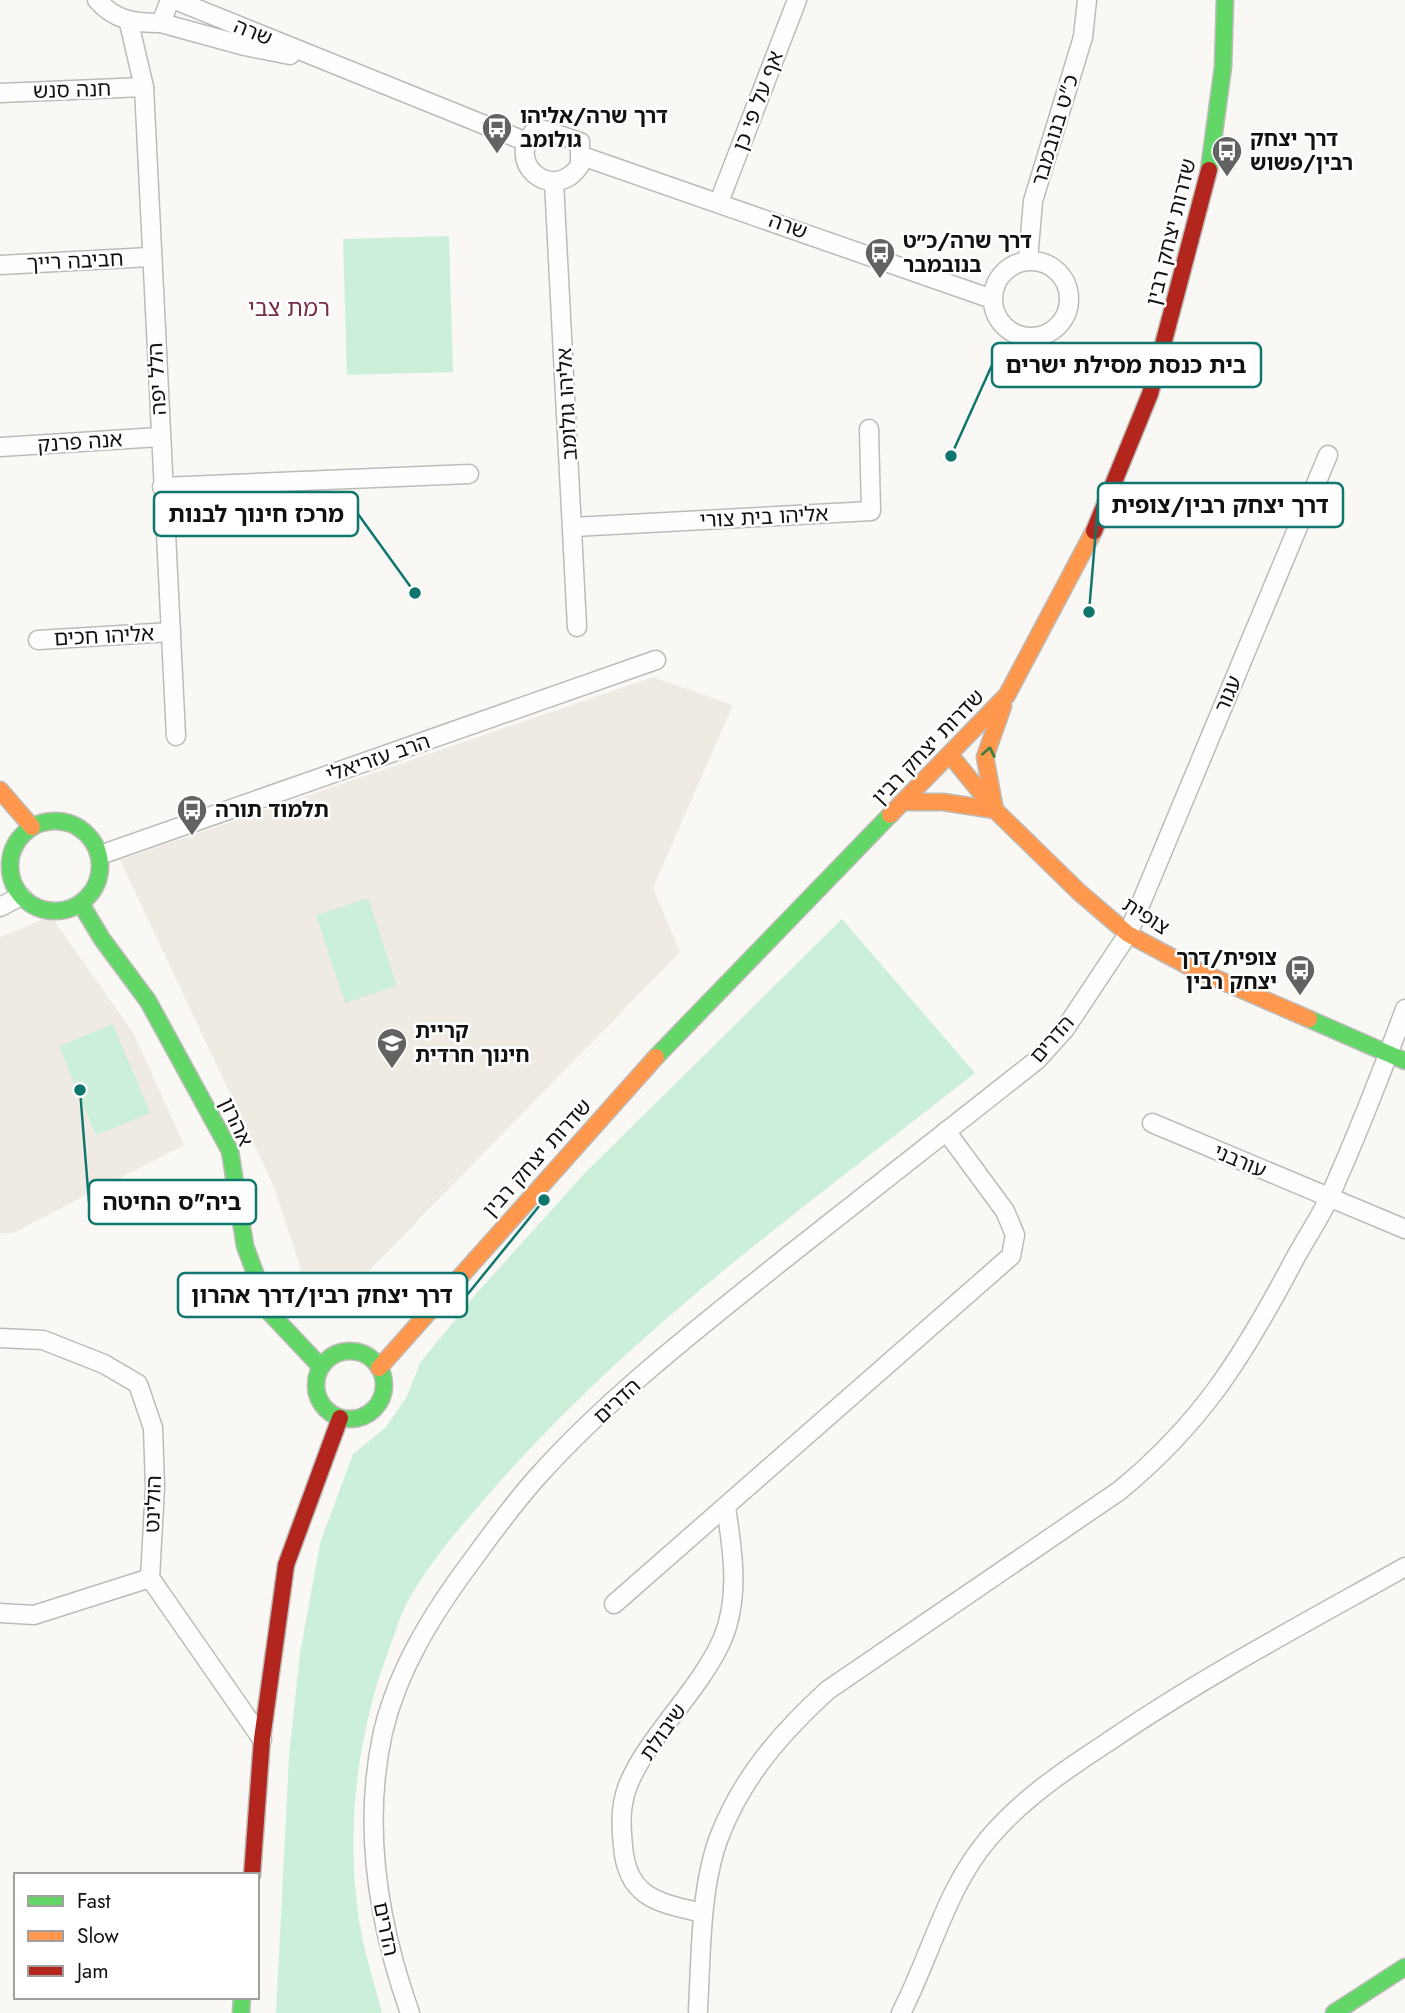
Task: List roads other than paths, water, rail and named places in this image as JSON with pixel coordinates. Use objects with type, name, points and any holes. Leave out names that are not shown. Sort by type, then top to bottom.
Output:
[{"type":"main road","name":"שדרות יצחק רבין","points":[[379,1368],[687,1022],[906,802],[1007,695],[1086,551],[1150,394],[1210,167],[1223,67],[1224,0]]},
{"type":"main road","points":[[906,802],[943,802],[995,810],[985,757],[1007,695]]},
{"type":"main road","name":"צופית","points":[[951,756],[995,810],[1079,892],[1128,934],[1192,968],[1397,1058]]},
{"type":"main road","points":[[0,790],[32,827]]},
{"type":"main road","points":[[59,821],[73,824],[94,842],[100,855],[98,882],[81,904],[69,909],[43,910],[21,896],[13,882],[10,866],[12,851],[20,837],[32,827],[59,821]]},
{"type":"main road","name":"אהרון","points":[[81,904],[102,939],[148,1002],[230,1151],[245,1246],[270,1313],[321,1367]]},
{"type":"main road","points":[[351,1351],[368,1356],[379,1368],[384,1391],[380,1402],[363,1417],[340,1418],[330,1413],[318,1397],[316,1387],[321,1367],[334,1355],[351,1351]]},
{"type":"main road","points":[[251,1873],[262,1739],[286,1565],[340,1418]]},
{"type":"main road","points":[[1334,2013],[1405,1967]]},
{"type":"street","points":[[97,0],[107,11],[129,23],[161,23],[245,46],[328,62]]},
{"type":"street","points":[[161,23],[170,0]]},
{"type":"street","name":"שרה","points":[[175,0],[527,142]]},
{"type":"street","name":"אף על פי כן","points":[[719,202],[797,0]]},
{"type":"street","name":"כ\"ט בנובמבר","points":[[1028,260],[1033,201],[1083,37],[1087,0]]},
{"type":"street","name":"הלל יפה","points":[[129,23],[144,88],[150,257],[176,736]]},
{"type":"street","name":"חנה סנש","points":[[0,93],[144,88]]},
{"type":"street","points":[[538,128],[580,142],[582,156],[580,165],[570,177],[554,182],[545,180],[530,169],[526,161],[527,142],[538,128]]},
{"type":"street","name":"שרה","points":[[582,156],[992,299]]},
{"type":"street","name":"אליהו גולומב","points":[[554,182],[574,527],[577,627]]},
{"type":"street","name":"חביבה רייך","points":[[0,265],[150,257]]},
{"type":"street","points":[[1028,260],[1053,267],[1068,288],[1067,313],[1050,333],[1037,337],[1011,332],[995,312],[992,299],[999,277],[1017,263],[1028,260]]},
{"type":"street","name":"אליהו בית צורי","points":[[574,527],[872,511],[869,429]]},
{"type":"street","name":"אנה פרנק","points":[[0,447],[160,437]]},
{"type":"street","name":"עגור","points":[[1128,934],[1328,455]]},
{"type":"street","points":[[162,487],[469,474]]},
{"type":"street","name":"אליהו חכים","points":[[38,640],[171,632]]},
{"type":"street","name":"הרב עזריאלי","points":[[100,855],[656,660]]},
{"type":"street","points":[[0,907],[21,896]]},
{"type":"street","name":"הדרים","points":[[410,2013],[385,1935],[375,1868],[374,1805],[383,1733],[397,1688],[426,1627],[460,1577],[540,1473],[677,1345],[1037,1060],[1065,1029],[1128,934]]},
{"type":"street","points":[[698,2010],[704,1913],[719,1837],[740,1792],[762,1758],[792,1723],[828,1690],[1119,1491],[1159,1458],[1228,1377],[1262,1322],[1329,1199],[1397,1058],[1405,1009]]},
{"type":"street","name":"עורבני","points":[[1152,1122],[1405,1229]]},
{"type":"street","points":[[614,1604],[1011,1256],[1015,1236],[1005,1211],[946,1131]]},
{"type":"street","name":"הולינט","points":[[0,1338],[43,1340],[104,1364],[138,1384],[153,1428],[155,1487],[150,1578]]},
{"type":"street","name":"שיבולת","points":[[704,1913],[659,1903],[636,1889],[623,1853],[620,1817],[633,1777],[707,1671],[723,1637],[733,1599],[733,1553],[726,1508]]},
{"type":"street","points":[[901,2013],[965,1872],[988,1839],[1022,1803],[1150,1714],[1231,1664],[1405,1567]]},
{"type":"street","points":[[0,1613],[34,1615],[150,1578],[262,1739]]},
{"type":"place","name":"דרך שרה/אליהו גולומב","points":[[497,155]]},
{"type":"place","name":"דרך יצחק רבין/פשוש","points":[[1227,178]]},
{"type":"place","name":"דרך שרה/כ״ט בנובמבר","points":[[880,280]]},
{"type":"place","name":"בית כנסת מסילת ישרים","points":[[951,456]]},
{"type":"place","name":"מרכז חינוך לבנות","points":[[415,593]]},
{"type":"place","name":"דרך יצחק רבין/צופית","points":[[1089,612]]},
{"type":"place","name":"תלמוד תורה","points":[[192,837]]},
{"type":"place","name":"צופית/דרך יצחק רבין","points":[[1300,997]]},
{"type":"place","name":"קריית חינוך חרדית","points":[[392,1070]]},
{"type":"place","name":"ביה\"ס החיטה","points":[[80,1090]]},
{"type":"place","name":"דרך יצחק רבין/דרך אהרון","points":[[544,1200]]},
{"type":"district","name":"רמת צבי","points":[[289,308]]}]
